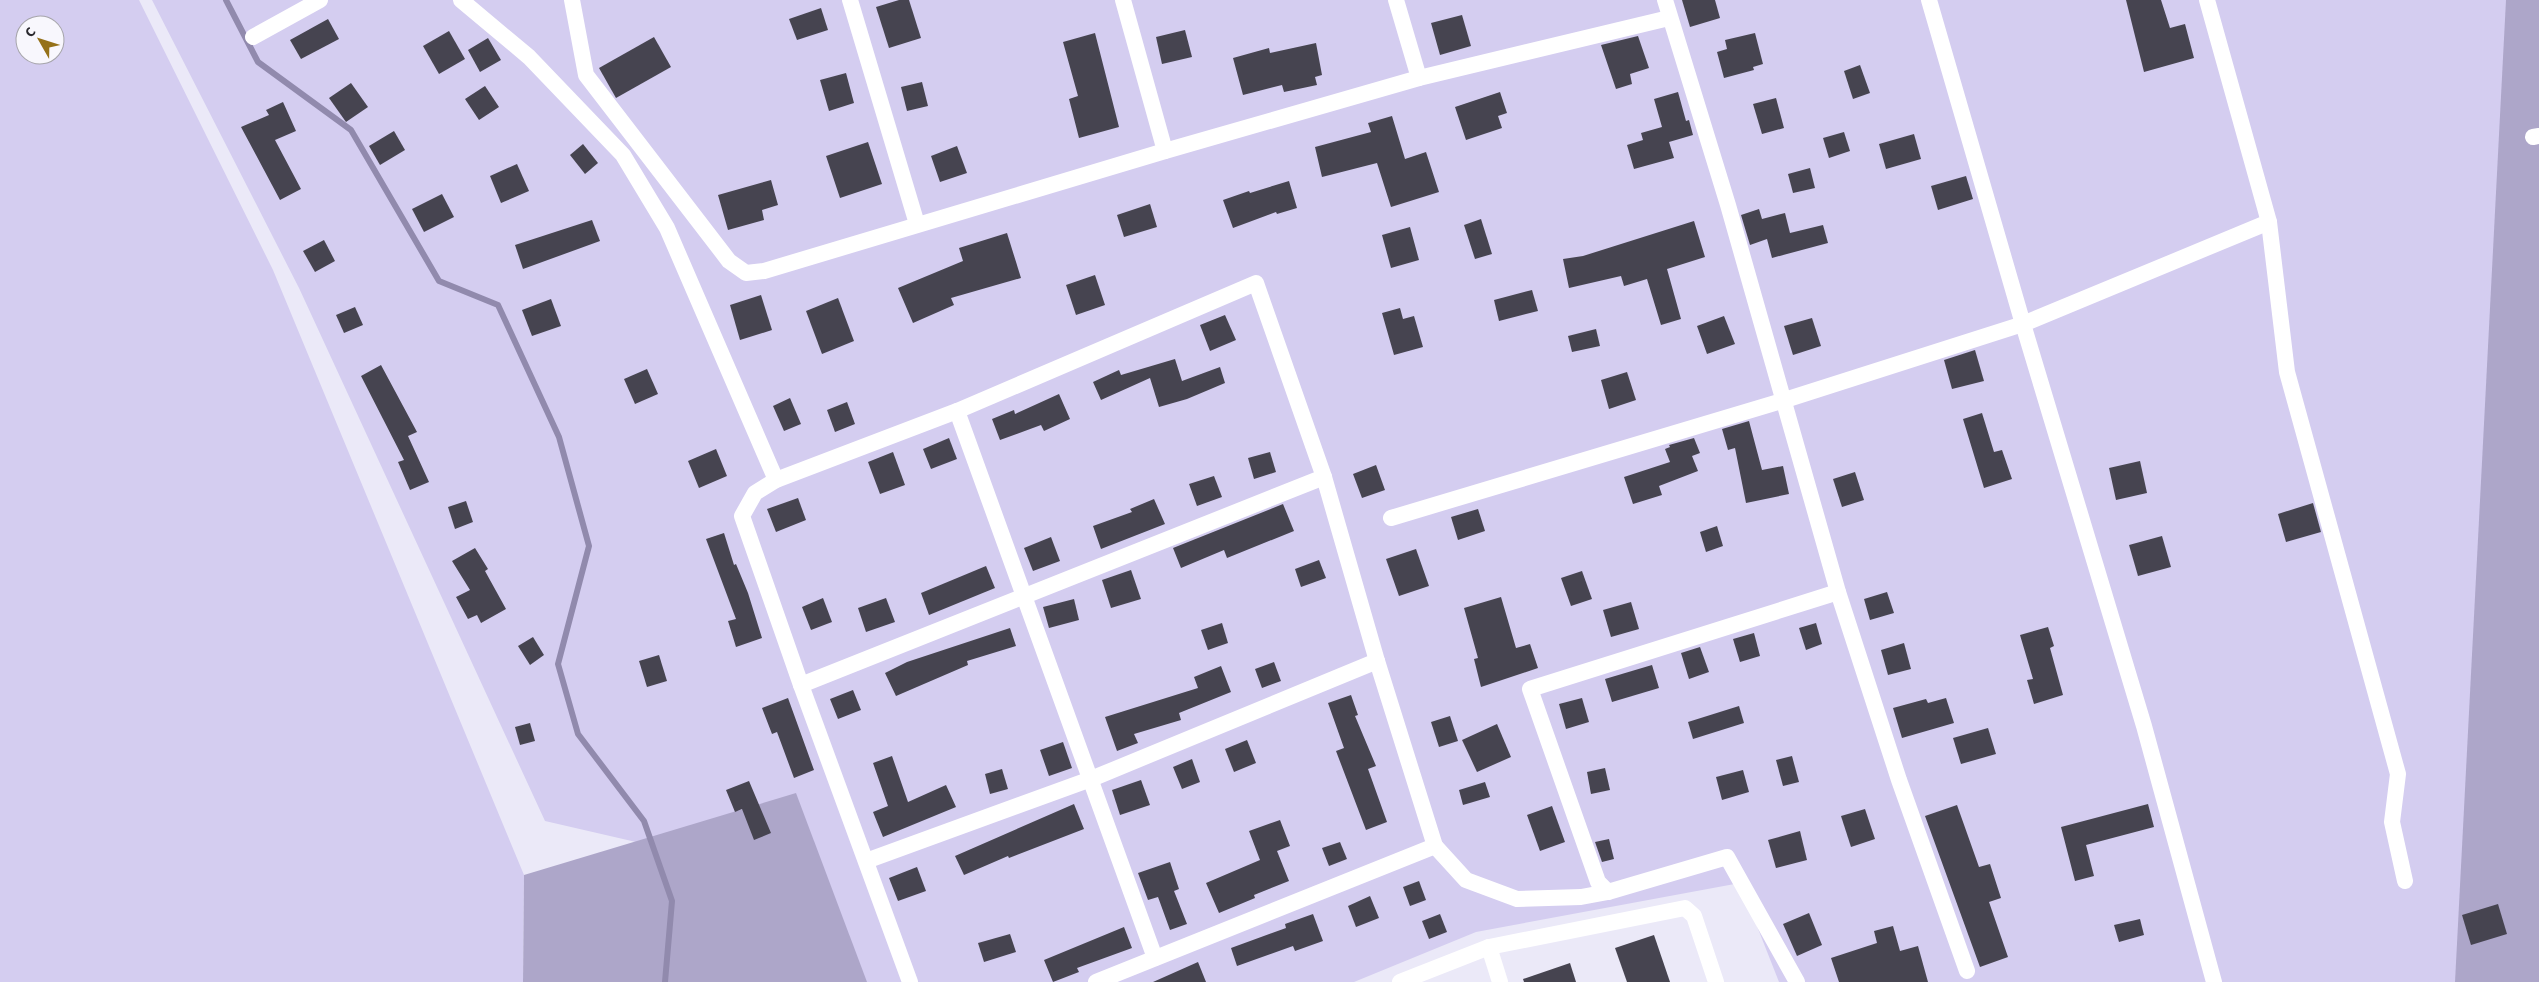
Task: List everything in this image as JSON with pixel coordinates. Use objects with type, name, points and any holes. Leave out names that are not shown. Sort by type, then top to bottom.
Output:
[{"type":"street","points":[[252,37],[320,0]]},
{"type":"street","points":[[461,0],[529,57],[623,155],[667,228],[776,480]]},
{"type":"street","points":[[572,0],[586,76],[729,261],[746,273],[764,271],[917,224],[1420,78],[1669,18]]},
{"type":"street","points":[[850,0],[917,224]]},
{"type":"street","points":[[1122,0],[1166,151]]},
{"type":"street","points":[[1396,0],[1420,78]]},
{"type":"street","points":[[1665,0],[1728,205],[1838,592],[1899,780],[1967,971]]},
{"type":"street","points":[[1930,0],[2023,324],[2144,726],[2205,956],[2214,982]]},
{"type":"street","points":[[2206,0],[2269,222],[2287,372],[2398,774],[2392,822],[2405,881]]},
{"type":"street","points":[[1391,518],[1784,400],[2023,324],[2269,222]]},
{"type":"street","points":[[910,982],[801,685],[742,516],[755,493],[776,480],[957,411],[1256,283],[1324,477],[1377,661],[1435,846],[1466,880],[1517,899],[1581,897],[1608,892],[1727,858],[1797,982]]},
{"type":"street","points":[[957,411],[1155,958]]},
{"type":"street","points":[[801,685],[1324,477]]},
{"type":"street","points":[[1608,892],[1598,882],[1530,689],[1838,592]]},
{"type":"street","points":[[866,861],[1091,780],[1377,661]]},
{"type":"street","points":[[1096,982],[1435,846]]},
{"type":"street","points":[[1400,982],[1489,947],[1684,908],[1694,916],[1716,982]]},
{"type":"street","points":[[1489,947],[1500,982]]},
{"type":"shaded area","points":[[0,0],[139,0],[273,270],[524,875],[523,982],[0,982]]},
{"type":"shaded area","points":[[152,0],[2539,0],[2539,982],[1779,982],[1740,883],[1476,932],[1354,982],[728,982],[675,851],[545,821],[299,288]]},
{"type":"shaded area","points":[[2506,0],[2539,0],[2539,982],[2455,982]]},
{"type":"shaded area","points":[[796,793],[867,982],[523,982],[524,875]]},
{"type":"building","points":[[899,0],[909,0],[921,38],[889,48],[876,7]]},
{"type":"building","points":[[1682,0],[1715,0],[1720,18],[1690,27]]},
{"type":"building","points":[[2126,0],[2161,0],[2170,28],[2185,24],[2194,58],[2144,72]]},
{"type":"building","points":[[821,8],[828,30],[797,40],[789,19]]},
{"type":"building","points":[[1462,15],[1471,46],[1440,55],[1431,23]]},
{"type":"building","points":[[328,19],[339,39],[301,59],[290,40]]},
{"type":"building","points":[[1185,30],[1192,57],[1162,64],[1156,37]]},
{"type":"building","points":[[449,31],[465,59],[439,74],[423,46]]},
{"type":"building","points":[[1095,33],[1119,127],[1079,138],[1069,99],[1078,96],[1063,42]]},
{"type":"building","points":[[1755,33],[1763,64],[1753,67],[1754,70],[1724,78],[1717,52],[1727,49],[1725,40]]},
{"type":"building","points":[[1638,36],[1649,68],[1630,74],[1632,84],[1616,89],[1601,45]]},
{"type":"building","points":[[654,37],[671,67],[616,98],[599,68]]},
{"type":"building","points":[[488,38],[501,60],[480,72],[468,50]]},
{"type":"building","points":[[1316,43],[1322,75],[1315,77],[1317,85],[1284,92],[1282,85],[1243,95],[1233,58],[1269,48],[1270,53]]},
{"type":"building","points":[[1860,65],[1870,93],[1853,99],[1844,71]]},
{"type":"building","points":[[846,73],[854,103],[829,111],[820,80]]},
{"type":"building","points":[[922,82],[928,106],[907,111],[901,87]]},
{"type":"building","points":[[351,83],[368,107],[346,122],[329,98]]},
{"type":"building","points":[[485,86],[499,107],[479,120],[465,99]]},
{"type":"building","points":[[1500,92],[1507,113],[1498,116],[1502,128],[1466,140],[1455,107]]},
{"type":"building","points":[[1678,92],[1686,121],[1689,120],[1693,135],[1669,142],[1674,158],[1634,169],[1627,145],[1643,140],[1641,133],[1662,127],[1654,99]]},
{"type":"building","points":[[1776,98],[1784,128],[1762,134],[1753,104]]},
{"type":"building","points":[[283,102],[296,131],[275,140],[301,189],[280,200],[241,127],[269,115],[266,110]]},
{"type":"building","points":[[1392,116],[1405,159],[1426,152],[1439,192],[1391,207],[1377,163],[1322,177],[1315,147],[1371,132],[1368,123]]},
{"type":"building","points":[[394,131],[405,150],[380,165],[369,146]]},
{"type":"building","points":[[1844,132],[1850,151],[1829,158],[1823,138]]},
{"type":"building","points":[[1914,134],[1921,159],[1886,169],[1879,144]]},
{"type":"building","points":[[868,142],[882,184],[840,198],[826,156]]},
{"type":"building","points":[[583,144],[598,163],[585,174],[570,155]]},
{"type":"building","points":[[957,146],[967,173],[940,182],[931,156]]},
{"type":"building","points":[[517,164],[529,191],[501,203],[490,176]]},
{"type":"building","points":[[1810,168],[1815,188],[1793,193],[1788,174]]},
{"type":"building","points":[[1966,176],[1973,199],[1938,210],[1931,186]]},
{"type":"building","points":[[771,180],[778,205],[762,210],[764,220],[728,230],[718,195]]},
{"type":"building","points":[[1289,181],[1297,208],[1277,214],[1276,212],[1233,228],[1223,200]]},
{"type":"building","points":[[442,194],[454,217],[424,232],[412,209]]},
{"type":"building","points":[[1150,204],[1157,227],[1124,237],[1117,215]]},
{"type":"building","points":[[1759,209],[1762,219],[1785,213],[1790,233],[1823,225],[1828,243],[1772,258],[1767,239],[1750,245],[1741,215]]},
{"type":"building","points":[[1481,219],[1492,254],[1475,259],[1464,225]]},
{"type":"building","points":[[592,220],[600,241],[523,269],[515,245]]},
{"type":"building","points":[[1694,221],[1705,257],[1667,269],[1681,319],[1661,325],[1647,279],[1624,286],[1621,276],[1569,288],[1563,259],[1583,256]]},
{"type":"building","points":[[1410,227],[1419,260],[1391,268],[1382,235]]},
{"type":"building","points":[[1007,233],[1021,278],[951,298],[954,305],[913,323],[898,288],[963,261],[959,248]]},
{"type":"building","points":[[324,240],[335,261],[315,272],[303,251]]},
{"type":"building","points":[[1095,275],[1105,305],[1076,315],[1066,285]]},
{"type":"building","points":[[1532,290],[1538,311],[1499,321],[1494,300]]},
{"type":"building","points":[[761,295],[772,330],[740,340],[730,305]]},
{"type":"building","points":[[838,298],[854,341],[822,354],[806,311]]},
{"type":"building","points":[[551,299],[561,326],[532,336],[522,310]]},
{"type":"building","points":[[355,307],[363,325],[344,333],[336,315]]},
{"type":"building","points":[[1400,308],[1403,319],[1414,316],[1423,347],[1394,355],[1382,313]]},
{"type":"building","points":[[1225,315],[1236,340],[1210,351],[1200,325]]},
{"type":"building","points":[[1724,316],[1735,344],[1707,354],[1697,326]]},
{"type":"building","points":[[1812,318],[1821,346],[1793,355],[1784,326]]},
{"type":"building","points":[[1596,329],[1600,346],[1572,352],[1568,336]]},
{"type":"building","points":[[1975,350],[1984,381],[1952,389],[1944,360]]},
{"type":"building","points":[[1175,359],[1182,381],[1220,367],[1225,383],[1187,399],[1159,407],[1150,378],[1101,400],[1093,382],[1119,370],[1121,375]]},
{"type":"building","points":[[381,365],[417,432],[408,436],[429,482],[410,490],[398,462],[404,460],[361,376]]},
{"type":"building","points":[[647,369],[658,394],[635,404],[624,379]]},
{"type":"building","points":[[1627,372],[1636,400],[1609,409],[1601,380]]},
{"type":"building","points":[[1059,394],[1070,419],[1044,431],[1041,425],[1000,440],[992,419],[1014,410],[1015,414]]},
{"type":"building","points":[[790,398],[801,424],[784,431],[773,406]]},
{"type":"building","points":[[847,402],[855,424],[835,432],[827,410]]},
{"type":"building","points":[[1982,413],[1994,452],[2002,450],[2012,479],[1984,488],[1963,419]]},
{"type":"building","points":[[1749,421],[1762,470],[1783,466],[1789,494],[1746,503],[1735,448],[1728,450],[1722,429]]},
{"type":"building","points":[[949,438],[957,459],[931,469],[923,449]]},
{"type":"building","points":[[1694,438],[1700,453],[1692,456],[1698,471],[1659,486],[1662,495],[1633,504],[1624,477],[1670,462],[1665,449],[1670,447],[1669,445]]},
{"type":"building","points":[[716,449],[727,476],[699,488],[688,461]]},
{"type":"building","points":[[893,452],[905,485],[880,494],[868,462]]},
{"type":"building","points":[[1270,452],[1276,472],[1254,479],[1248,458]]},
{"type":"building","points":[[2140,461],[2147,493],[2116,500],[2109,468]]},
{"type":"building","points":[[1376,465],[1385,490],[1362,498],[1353,474]]},
{"type":"building","points":[[1855,472],[1864,500],[1842,507],[1833,479]]},
{"type":"building","points":[[1214,476],[1222,497],[1197,506],[1189,484]]},
{"type":"building","points":[[798,498],[806,520],[776,532],[767,509]]},
{"type":"building","points":[[1154,499],[1165,524],[1101,549],[1093,526],[1132,512],[1130,509]]},
{"type":"building","points":[[466,501],[473,522],[455,529],[448,507]]},
{"type":"building","points":[[2313,503],[2321,532],[2286,542],[2278,514]]},
{"type":"building","points":[[1283,504],[1294,531],[1227,558],[1224,550],[1181,568],[1173,548]]},
{"type":"building","points":[[1478,509],[1485,531],[1458,540],[1451,517]]},
{"type":"building","points":[[1717,526],[1723,546],[1706,552],[1700,532]]},
{"type":"building","points":[[724,533],[734,565],[736,564],[748,593],[762,638],[736,647],[728,621],[736,619],[706,539]]},
{"type":"building","points":[[2162,536],[2171,567],[2138,576],[2129,545]]},
{"type":"building","points":[[1051,537],[1060,561],[1033,571],[1024,548]]},
{"type":"building","points":[[475,548],[488,569],[485,571],[506,609],[481,623],[477,615],[468,619],[456,597],[470,590],[452,561]]},
{"type":"building","points":[[1416,549],[1429,586],[1399,596],[1386,559]]},
{"type":"building","points":[[1319,560],[1326,578],[1301,587],[1295,569]]},
{"type":"building","points":[[986,566],[995,588],[929,615],[921,593]]},
{"type":"building","points":[[1131,570],[1141,599],[1111,608],[1102,580]]},
{"type":"building","points":[[1582,571],[1592,599],[1571,606],[1561,578]]},
{"type":"building","points":[[1887,592],[1894,613],[1870,620],[1864,599]]},
{"type":"building","points":[[1501,597],[1516,648],[1530,644],[1538,668],[1481,687],[1474,659],[1478,658],[1464,608]]},
{"type":"building","points":[[823,598],[832,622],[811,630],[802,607]]},
{"type":"building","points":[[886,598],[895,622],[866,632],[858,608]]},
{"type":"building","points":[[1074,599],[1079,620],[1049,628],[1043,607]]},
{"type":"building","points":[[1631,602],[1639,629],[1611,637],[1603,610]]},
{"type":"building","points":[[1222,623],[1228,643],[1208,650],[1201,630]]},
{"type":"building","points":[[1816,623],[1822,644],[1806,650],[1799,628]]},
{"type":"building","points":[[2048,627],[2054,646],[2050,648],[2063,695],[2034,704],[2027,680],[2033,679],[2020,635]]},
{"type":"building","points":[[1010,628],[1016,646],[967,661],[968,665],[896,696],[885,673],[907,662]]},
{"type":"building","points":[[1754,633],[1760,656],[1740,662],[1733,639]]},
{"type":"building","points":[[533,637],[544,655],[530,665],[518,646]]},
{"type":"building","points":[[1904,643],[1911,669],[1888,675],[1881,650]]},
{"type":"building","points":[[1700,647],[1709,672],[1689,679],[1681,653]]},
{"type":"building","points":[[659,655],[667,681],[647,687],[639,661]]},
{"type":"building","points":[[1274,662],[1281,681],[1262,688],[1255,669]]},
{"type":"building","points":[[1652,665],[1659,688],[1612,702],[1605,679]]},
{"type":"building","points":[[1221,666],[1231,692],[1179,713],[1181,720],[1134,734],[1138,743],[1117,751],[1105,717],[1198,688],[1194,677]]},
{"type":"building","points":[[853,690],[861,710],[838,719],[830,699]]},
{"type":"building","points":[[1351,695],[1358,715],[1355,716],[1376,766],[1368,769],[1387,822],[1366,830],[1336,751],[1344,748],[1328,703]]},
{"type":"building","points":[[788,698],[814,770],[794,778],[777,732],[772,734],[762,708]]},
{"type":"building","points":[[1582,698],[1589,722],[1566,729],[1559,704]]},
{"type":"building","points":[[1946,698],[1954,723],[1902,738],[1893,708],[1926,699],[1928,703]]},
{"type":"building","points":[[1739,706],[1744,723],[1693,739],[1688,722]]},
{"type":"building","points":[[1450,716],[1458,741],[1439,747],[1431,722]]},
{"type":"building","points":[[530,723],[535,741],[520,745],[515,727]]},
{"type":"building","points":[[1497,724],[1511,757],[1477,772],[1462,740]]},
{"type":"building","points":[[1988,728],[1996,754],[1961,764],[1953,738]]},
{"type":"building","points":[[1247,740],[1256,763],[1234,772],[1225,749]]},
{"type":"building","points":[[1063,742],[1072,768],[1049,776],[1040,750]]},
{"type":"building","points":[[892,756],[908,802],[946,785],[956,807],[883,837],[873,812],[888,806],[873,763]]},
{"type":"building","points":[[1792,756],[1799,782],[1783,786],[1776,760]]},
{"type":"building","points":[[1192,759],[1200,782],[1182,789],[1173,767]]},
{"type":"building","points":[[1605,768],[1610,790],[1591,794],[1587,772]]},
{"type":"building","points":[[1002,769],[1008,789],[990,794],[985,774]]},
{"type":"building","points":[[1743,770],[1749,792],[1722,800],[1716,777]]},
{"type":"building","points":[[1141,780],[1150,805],[1120,815],[1112,790]]},
{"type":"building","points":[[749,781],[771,833],[754,840],[742,809],[735,812],[726,790]]},
{"type":"building","points":[[1485,782],[1490,797],[1463,805],[1459,790]]},
{"type":"building","points":[[1074,804],[1084,829],[1009,858],[1008,856],[964,875],[955,856]]},
{"type":"building","points":[[2148,804],[2154,827],[2086,845],[2094,876],[2075,881],[2061,827]]},
{"type":"building","points":[[1957,805],[1979,867],[1990,864],[2001,898],[1989,902],[2008,957],[1980,967],[1925,816]]},
{"type":"building","points":[[1552,806],[1565,842],[1540,851],[1527,815]]},
{"type":"building","points":[[1865,809],[1875,839],[1851,847],[1841,816]]},
{"type":"building","points":[[1280,820],[1290,846],[1277,851],[1289,881],[1254,895],[1255,898],[1219,913],[1206,883],[1260,860],[1249,831]]},
{"type":"building","points":[[1800,831],[1807,860],[1776,868],[1768,840]]},
{"type":"building","points":[[1609,839],[1614,859],[1602,862],[1595,842]]},
{"type":"building","points":[[1340,842],[1347,859],[1329,866],[1322,848]]},
{"type":"building","points":[[1170,862],[1179,889],[1174,891],[1187,924],[1170,930],[1158,897],[1148,900],[1138,873]]},
{"type":"building","points":[[917,867],[926,891],[898,901],[889,878]]},
{"type":"building","points":[[1419,881],[1426,900],[1410,906],[1403,887]]},
{"type":"building","points":[[1370,896],[1379,918],[1356,927],[1348,906]]},
{"type":"building","points":[[2498,904],[2507,934],[2471,945],[2462,915]]},
{"type":"building","points":[[1809,913],[1822,945],[1797,956],[1783,924]]},
{"type":"building","points":[[1313,914],[1323,941],[1295,951],[1293,946],[1237,966],[1231,948],[1286,928],[1285,924]]},
{"type":"building","points":[[1440,914],[1447,932],[1429,939],[1422,921]]},
{"type":"building","points":[[2140,919],[2144,935],[2119,942],[2114,925]]},
{"type":"building","points":[[1893,926],[1900,951],[1918,946],[1928,982],[1839,982],[1831,958],[1877,943],[1874,931]]},
{"type":"building","points":[[1124,927],[1132,948],[1077,968],[1079,972],[1053,982],[1044,960]]},
{"type":"building","points":[[1010,934],[1016,952],[984,962],[978,943]]},
{"type":"building","points":[[1654,935],[1670,982],[1627,982],[1615,948]]},
{"type":"building","points":[[1198,962],[1206,982],[1153,982]]},
{"type":"building","points":[[1570,963],[1576,982],[1524,982],[1523,979]]},
{"type":"waterway","points":[[226,0],[258,62],[351,130],[439,281],[498,305],[559,437],[589,546],[558,664],[578,734],[644,821],[672,901],[665,982]]}]
